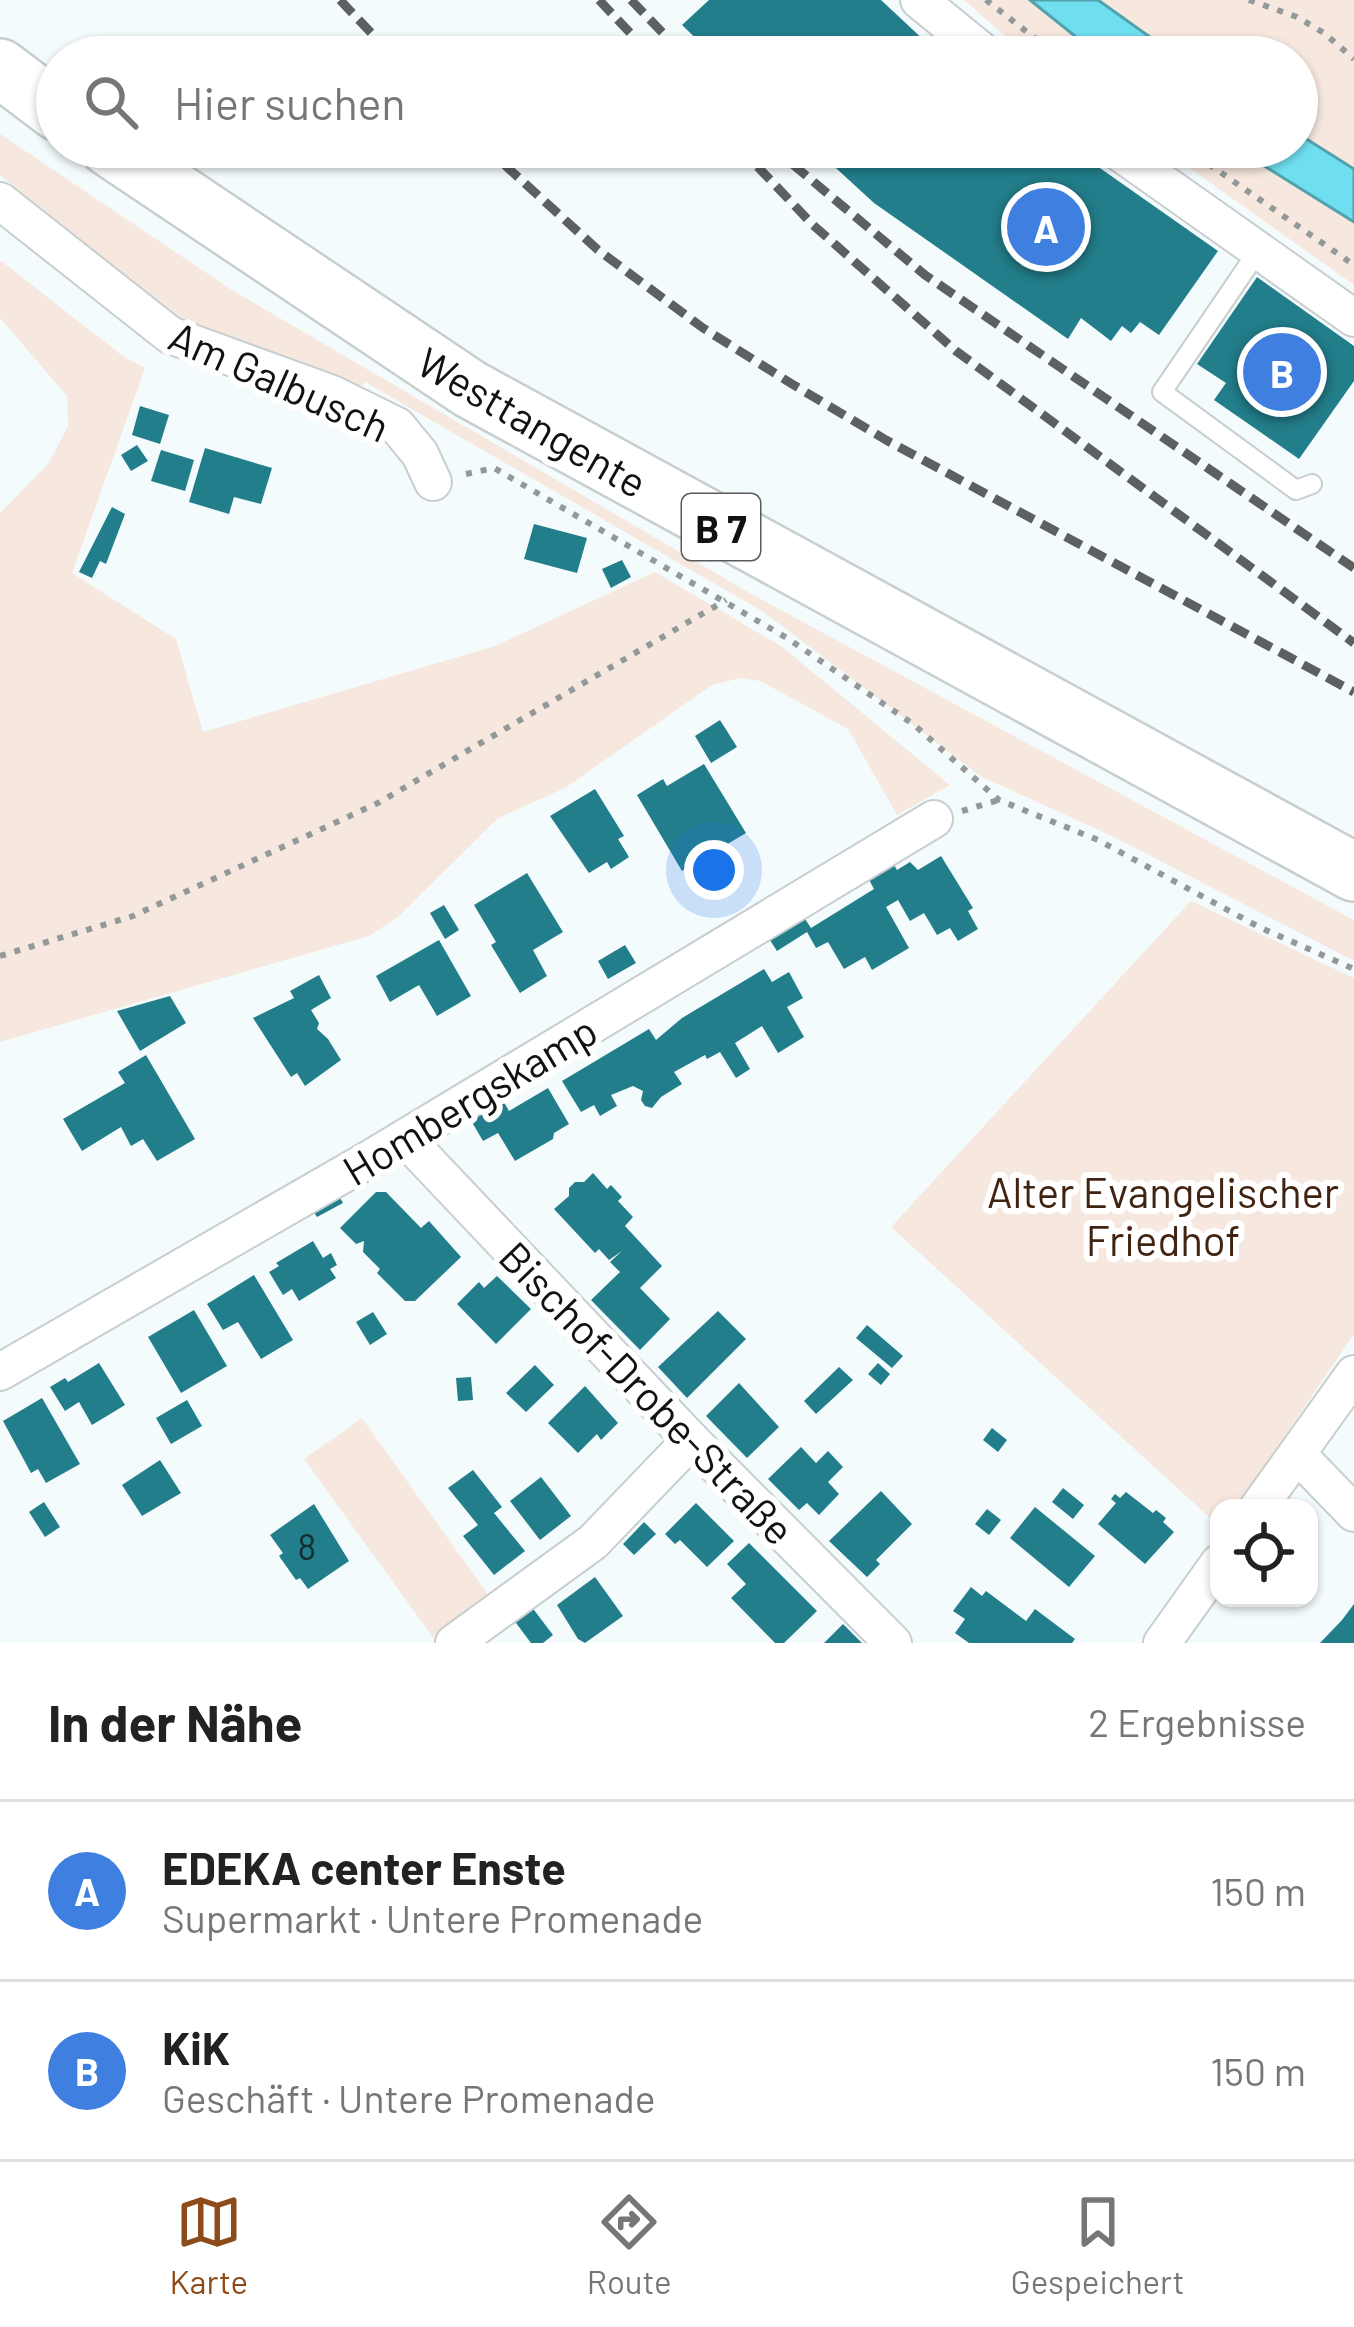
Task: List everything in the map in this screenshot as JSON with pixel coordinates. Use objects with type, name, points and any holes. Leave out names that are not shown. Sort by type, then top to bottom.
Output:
[{"type":"main road","points":[[0,68],[36,95]]},
{"type":"main road","name":"Westtangente","points":[[141,168],[470,389],[1354,872]]},
{"type":"street","points":[[919,0],[963,36]]},
{"type":"street","points":[[1141,168],[1354,318]]},
{"type":"street","name":"Am Galbusch","points":[[0,201],[170,335],[332,394],[397,426],[420,454],[434,482]]},
{"type":"street","name":"Hombergskamp","points":[[0,1372],[405,1138],[934,819]]},
{"type":"street","name":"Bischof-Drobe-Straße","points":[[405,1138],[691,1441],[893,1643]]},
{"type":"street","points":[[1264,1499],[1354,1374]]},
{"type":"street","points":[[454,1643],[593,1542],[691,1441]]},
{"type":"street","points":[[1297,1454],[1354,1513]]},
{"type":"street","points":[[1162,1643],[1210,1576]]},
{"type":"lane","points":[[1258,251],[1162,392],[1296,490],[1312,484]]},
{"type":"path","points":[[986,0],[1032,36]]},
{"type":"path","points":[[1249,0],[1297,17],[1354,59]]},
{"type":"path","points":[[1214,168],[1354,265]]},
{"type":"path","points":[[434,482],[494,468],[726,600],[913,724],[999,800],[1098,840],[1259,927],[1354,969]]},
{"type":"path","points":[[0,956],[133,916],[378,803],[726,600]]},
{"type":"green space","points":[[964,0],[1030,0],[1075,36],[1005,36]]},
{"type":"green space","points":[[1098,0],[1354,0],[1354,169],[1318,146],[1318,36],[1149,36]]},
{"type":"green space","points":[[0,134],[36,158],[36,168],[51,168],[232,290],[753,595],[1354,920],[1354,961],[1114,837],[982,777],[762,611],[365,382],[356,392],[200,336],[0,175]]},
{"type":"green space","points":[[1190,168],[1268,168],[1354,222],[1354,285]]},
{"type":"green space","points":[[0,260],[124,357],[145,368],[72,573],[176,639],[203,732],[495,646],[655,572],[781,646],[950,785],[897,815],[848,729],[760,681],[741,678],[712,685],[565,788],[498,818],[397,918],[369,936],[0,1042],[0,513],[48,464],[68,426],[67,396],[0,318]]},
{"type":"green space","name":"Alter Evangelischer Friedhof","points":[[1191,901],[1354,978],[1354,1334],[1242,1499],[1210,1499],[1210,1518],[891,1227]]},
{"type":"green space","points":[[362,1418],[494,1603],[437,1643],[304,1459]]},
{"type":"water","points":[[1030,0],[1098,0],[1149,36],[1075,36]]},
{"type":"water","points":[[1318,146],[1354,169],[1354,222],[1268,168],[1318,168]]},
{"type":"building","points":[[709,0],[881,0],[920,36],[693,36],[682,25]]},
{"type":"building","points":[[836,168],[1100,168],[1218,251],[1159,335],[1140,322],[1131,333],[1122,326],[1111,341],[1081,318],[1068,339],[874,203]]},
{"type":"building","points":[[1257,277],[1354,346],[1354,381],[1299,459],[1214,400],[1226,383],[1197,364]]},
{"type":"building","points":[[140,406],[169,415],[160,444],[132,435]]},
{"type":"building","points":[[137,445],[148,461],[131,471],[121,455]]},
{"type":"building","points":[[205,448],[272,468],[261,504],[234,497],[229,514],[189,502]]},
{"type":"building","points":[[161,450],[194,460],[185,491],[151,481]]},
{"type":"building","points":[[112,507],[125,514],[106,564],[100,561],[92,578],[79,572]]},
{"type":"building","points":[[534,524],[587,538],[577,573],[524,559]]},
{"type":"building","points":[[622,560],[631,577],[611,588],[602,569]]},
{"type":"building","points":[[720,720],[737,747],[711,763],[695,736]]},
{"type":"building","points":[[704,764],[746,833],[682,871],[637,795],[663,779],[667,786]]},
{"type":"building","points":[[595,789],[624,836],[618,839],[629,857],[611,869],[607,862],[589,873],[550,816]]},
{"type":"building","points":[[941,856],[973,908],[968,911],[978,929],[958,941],[950,928],[937,935],[924,913],[910,921],[898,900],[886,907],[909,948],[872,970],[865,957],[844,969],[828,942],[816,948],[807,932],[777,951],[768,937],[803,916],[811,928],[874,889],[868,878],[894,865],[897,870],[910,862],[918,870]]},
{"type":"building","points":[[527,873],[563,932],[533,950],[547,976],[520,993],[474,905]]},
{"type":"building","points":[[444,905],[459,930],[445,939],[430,913]]},
{"type":"building","points":[[439,940],[471,996],[437,1016],[419,985],[390,1002],[376,976]]},
{"type":"building","points":[[625,945],[636,963],[608,979],[598,961]]},
{"type":"building","points":[[764,969],[772,982],[789,972],[803,998],[787,1007],[804,1037],[778,1053],[762,1026],[735,1043],[750,1069],[736,1078],[720,1052],[707,1059],[705,1055],[674,1072],[682,1084],[652,1108],[641,1100],[643,1091],[633,1086],[611,1095],[617,1106],[600,1116],[594,1105],[581,1112],[562,1081],[649,1029],[656,1040],[682,1018]]},
{"type":"building","points":[[319,975],[331,998],[311,1010],[319,1023],[317,1029],[341,1060],[305,1086],[297,1073],[291,1077],[253,1018],[294,998],[290,991]]},
{"type":"building","points":[[170,996],[186,1023],[140,1051],[117,1011]]},
{"type":"building","points":[[146,1055],[195,1139],[157,1161],[143,1139],[131,1146],[121,1127],[82,1151],[63,1119],[125,1083],[118,1072]]},
{"type":"building","points":[[548,1088],[569,1124],[515,1161],[498,1133],[483,1141],[469,1117],[501,1097],[509,1111]]},
{"type":"building","points":[[593,1173],[622,1197],[618,1201],[633,1217],[625,1226],[662,1266],[640,1288],[670,1319],[640,1350],[591,1300],[620,1272],[610,1262],[622,1251],[609,1260],[599,1249],[595,1253],[554,1209],[569,1196],[575,1182],[584,1182]]},
{"type":"building","points":[[335,1189],[343,1203],[317,1217],[309,1205]]},
{"type":"building","points":[[376,1192],[386,1192],[421,1228],[429,1221],[461,1257],[415,1301],[405,1301],[377,1273],[380,1269],[363,1252],[364,1241],[356,1244],[340,1228]]},
{"type":"building","points":[[313,1241],[323,1258],[331,1253],[337,1265],[330,1269],[336,1278],[299,1301],[292,1289],[283,1295],[269,1272]]},
{"type":"building","points":[[254,1275],[293,1340],[261,1359],[238,1322],[223,1330],[207,1304]]},
{"type":"building","points":[[497,1276],[531,1309],[496,1344],[457,1304],[479,1282],[484,1288]]},
{"type":"building","points":[[194,1310],[227,1366],[181,1393],[148,1337]]},
{"type":"building","points":[[718,1311],[746,1339],[687,1398],[658,1367]]},
{"type":"building","points":[[373,1312],[387,1334],[370,1345],[356,1322]]},
{"type":"building","points":[[867,1325],[903,1356],[892,1368],[856,1338]]},
{"type":"building","points":[[99,1363],[125,1405],[92,1425],[79,1402],[65,1411],[50,1387]]},
{"type":"building","points":[[878,1363],[890,1374],[881,1385],[868,1374]]},
{"type":"building","points":[[535,1365],[554,1385],[526,1412],[506,1393]]},
{"type":"building","points":[[839,1367],[853,1380],[816,1414],[804,1401]]},
{"type":"building","points":[[471,1377],[473,1400],[458,1401],[456,1378]]},
{"type":"building","points":[[739,1383],[779,1427],[747,1458],[706,1416]]},
{"type":"building","points":[[585,1386],[618,1423],[601,1440],[597,1434],[578,1453],[548,1423]]},
{"type":"building","points":[[42,1398],[80,1464],[46,1483],[38,1469],[31,1473],[3,1421]]},
{"type":"building","points":[[187,1400],[202,1426],[171,1444],[156,1418]]},
{"type":"building","points":[[992,1428],[1007,1440],[998,1452],[983,1440]]},
{"type":"building","points":[[801,1447],[816,1463],[828,1451],[843,1467],[828,1482],[839,1494],[819,1515],[807,1503],[799,1510],[768,1479]]},
{"type":"building","points":[[160,1460],[181,1493],[142,1516],[122,1485]]},
{"type":"building","points":[[473,1470],[502,1507],[494,1513],[525,1551],[494,1575],[463,1536],[478,1525],[448,1488]]},
{"type":"building","points":[[541,1477],[571,1516],[540,1540],[510,1501]]},
{"type":"building","points":[[1063,1488],[1084,1505],[1073,1519],[1052,1502]]},
{"type":"building","points":[[881,1491],[912,1524],[876,1560],[880,1564],[867,1577],[829,1541]]},
{"type":"building","points":[[1126,1492],[1166,1518],[1163,1522],[1174,1532],[1145,1564],[1098,1524],[1116,1503],[1111,1499],[1115,1494],[1120,1498]]},
{"type":"building","points":[[44,1502],[60,1527],[45,1537],[29,1512]]},
{"type":"building","points":[[696,1503],[734,1541],[707,1567],[680,1540],[675,1544],[665,1534]]},
{"type":"building","points":[[314,1504],[349,1561],[308,1589],[279,1556],[283,1553],[270,1535]]},
{"type":"building","points":[[1035,1507],[1095,1556],[1069,1587],[1010,1538]]},
{"type":"building","points":[[987,1509],[1001,1520],[989,1535],[975,1524]]},
{"type":"building","points":[[644,1522],[656,1534],[634,1555],[623,1544]]},
{"type":"building","points":[[749,1543],[817,1611],[784,1643],[775,1643],[731,1598],[746,1584],[727,1564]]},
{"type":"building","points":[[595,1577],[623,1616],[585,1643],[557,1605]]},
{"type":"building","points":[[971,1587],[982,1596],[986,1591],[1026,1621],[1035,1609],[1075,1639],[1072,1643],[969,1643],[955,1633],[965,1619],[953,1611]]},
{"type":"building","points":[[1354,1604],[1354,1643],[1320,1643],[1342,1620]]},
{"type":"building","points":[[531,1606],[553,1635],[543,1643],[531,1643],[513,1619]]},
{"type":"building","points":[[843,1624],[862,1643],[824,1643]]},
{"type":"railway","points":[[340,0],[374,36]]},
{"type":"railway","points":[[599,0],[633,36]]},
{"type":"railway","points":[[631,0],[666,36]]},
{"type":"railway","points":[[508,168],[598,250],[703,328],[792,384],[886,440],[1354,692]]},
{"type":"railway","points":[[759,168],[813,225],[956,351],[1354,643]]},
{"type":"railway","points":[[797,168],[925,275],[1354,568]]},
{"type":"place","name":"EDEKA center Enste","points":[[1046,227]]},
{"type":"place","name":"KiK","points":[[1282,372]]}]
